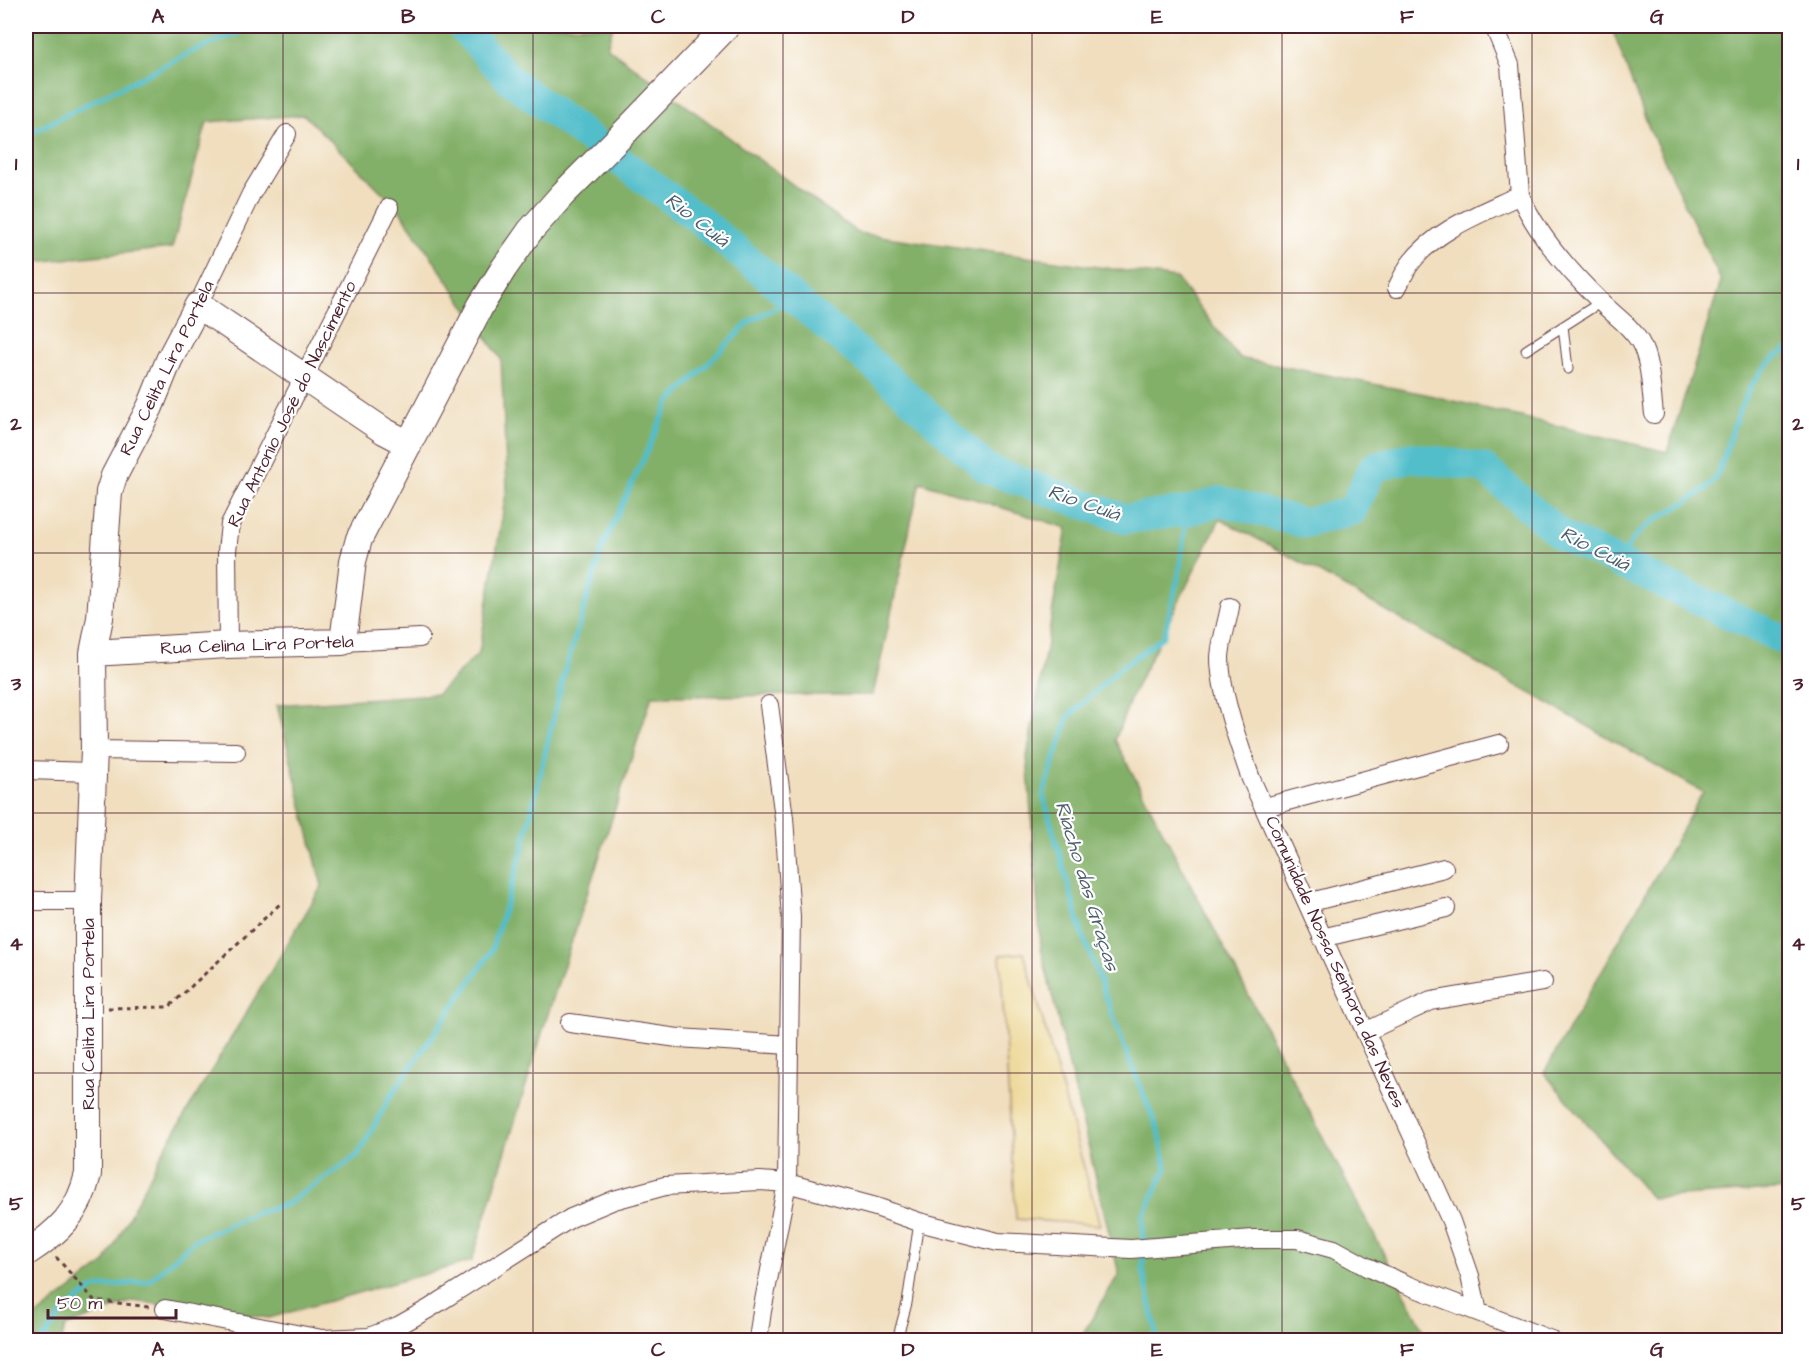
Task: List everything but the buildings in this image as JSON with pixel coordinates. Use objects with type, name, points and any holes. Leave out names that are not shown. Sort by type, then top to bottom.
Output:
[{"type":"main road","points":[[343,642],[353,561],[359,539],[481,305],[504,268],[530,231],[563,194],[727,26]]},
{"type":"main road","points":[[198,305],[384,431],[405,451]]},
{"type":"main road","name":"Rua Celita Lira Portela","points":[[34,1247],[72,1214],[83,1193],[88,1174],[88,901],[93,761],[102,652],[100,618],[109,492],[114,476],[150,407],[169,360],[198,305]]},
{"type":"main road","name":"Rua Celina Lira Portela","points":[[102,652],[343,642]]},
{"type":"street","points":[[1494,26],[1510,65],[1520,195],[1526,210],[1543,235],[1600,302],[1623,321],[1640,342],[1647,360],[1654,414]]},
{"type":"street","name":"Rua Celita Lira Portela","points":[[198,305],[251,194],[287,134]]},
{"type":"street","points":[[1397,288],[1409,265],[1439,236],[1520,195]]},
{"type":"street","name":"Rua Antonio José do Nascimento","points":[[228,645],[227,551],[230,524],[389,208]]},
{"type":"street","name":"Comunidade Nossa Senhora das Neves","points":[[1230,607],[1220,656],[1222,680],[1237,738],[1251,779],[1451,1221],[1470,1276],[1478,1312]]},
{"type":"street","name":"Rua Celina Lira Portela","points":[[343,642],[420,638]]},
{"type":"street","points":[[758,1341],[787,1183],[791,917],[784,818],[769,705]]},
{"type":"street","points":[[1265,807],[1499,744]]},
{"type":"street","points":[[26,770],[93,761],[236,752]]},
{"type":"street","points":[[1307,903],[1444,868]]},
{"type":"street","points":[[26,900],[88,901]]},
{"type":"street","points":[[1323,938],[1446,908]]},
{"type":"street","points":[[1365,1032],[1431,1000],[1543,982]]},
{"type":"street","points":[[570,1023],[678,1038],[789,1046]]},
{"type":"street","points":[[165,1309],[322,1339],[369,1337],[406,1322],[571,1218],[614,1200],[665,1186],[760,1181],[787,1183],[876,1207],[919,1222],[998,1242],[1131,1249],[1253,1239],[1297,1239],[1334,1249],[1376,1272],[1551,1341]]},
{"type":"lane","points":[[1526,350],[1600,302]]},
{"type":"lane","points":[[1563,326],[1568,369]]},
{"type":"lane","points":[[897,1341],[907,1303],[919,1222]]},
{"type":"path","points":[[88,1008],[169,1007],[280,904]]},
{"type":"path","points":[[34,1247],[94,1300],[165,1309]]},
{"type":"green space","points":[[26,26],[613,26],[607,47],[858,233],[1176,278],[1239,358],[1425,394],[1667,452],[1721,281],[1649,128],[1611,26],[1789,26],[1789,1189],[1651,1198],[1544,1073],[1703,792],[1299,561],[1220,519],[1132,695],[1115,740],[1429,1340],[1079,1340],[1119,1274],[1041,949],[1027,757],[1067,528],[920,482],[873,695],[652,696],[546,1020],[472,1261],[269,1318],[133,1301],[65,1327],[62,1340],[26,1340],[26,1324],[105,1263],[162,1153],[322,886],[277,705],[437,694],[479,653],[507,488],[501,359],[398,208],[304,115],[207,122],[172,248],[26,263]]},
{"type":"sand","points":[[1024,953],[1100,1225],[1016,1219],[1000,955]]},
{"type":"waterway","points":[[26,135],[197,49],[257,26]]},
{"type":"waterway","name":"Rio Cuiá","points":[[461,26],[510,80],[701,221],[877,368],[987,469],[1125,519],[1187,511],[1221,501],[1304,523],[1352,511],[1373,468],[1411,457],[1484,468],[1562,536],[1790,643]]},
{"type":"waterway","points":[[42,1340],[64,1311],[94,1288],[149,1281],[195,1240],[253,1214],[287,1204],[358,1155],[390,1097],[491,952],[522,852],[563,677],[603,546],[669,403],[750,321],[793,298]]},
{"type":"waterway","points":[[1621,563],[1626,549],[1642,530],[1711,484],[1720,469],[1743,401],[1750,388],[1767,365],[1790,348]]},
{"type":"waterway","name":"Riacho das Graças","points":[[1154,1340],[1156,1330],[1143,1270],[1143,1217],[1166,1169],[1160,1135],[1081,930],[1043,795],[1069,716],[1118,670],[1164,636],[1179,574],[1187,511]]}]
